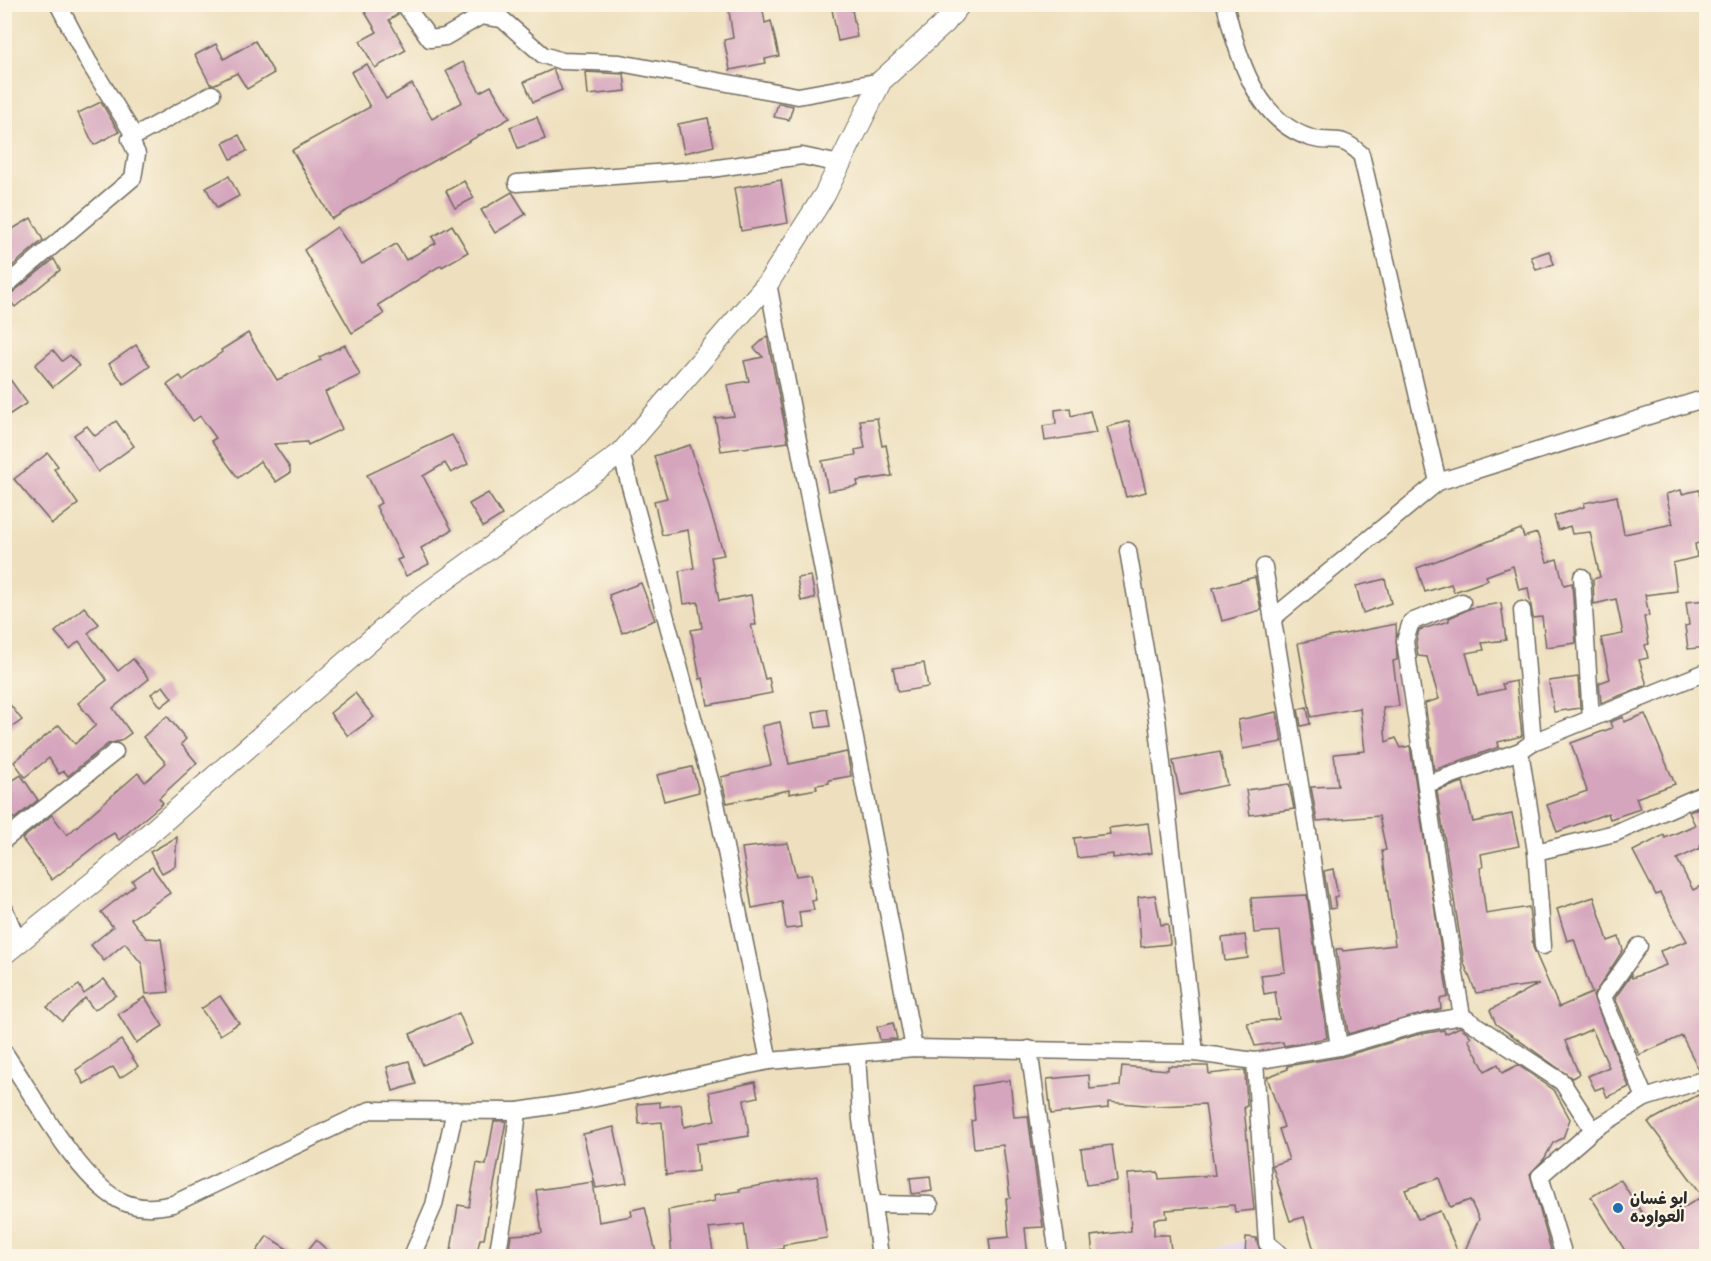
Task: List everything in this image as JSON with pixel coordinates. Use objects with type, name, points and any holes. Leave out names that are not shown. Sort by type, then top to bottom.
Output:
[{"type":"street","points":[[58,4],[88,61],[135,137]]},
{"type":"street","points":[[404,4],[430,39],[445,37],[481,16],[502,19],[543,55],[562,61],[620,63],[798,96],[881,81]]},
{"type":"street","points":[[4,908],[11,949],[102,875],[411,605],[621,453],[768,283],[825,194],[881,81],[945,23],[960,4]]},
{"type":"street","points":[[1225,4],[1249,81],[1279,121],[1310,137],[1348,142],[1361,154],[1438,482]]},
{"type":"street","points":[[4,287],[133,178],[137,154],[130,139],[212,94]]},
{"type":"street","points":[[517,183],[711,169],[802,156],[840,164]]},
{"type":"street","points":[[768,283],[914,1048]]},
{"type":"street","points":[[1274,618],[1438,482],[1707,398]]},
{"type":"street","points":[[621,453],[715,798],[769,1061]]},
{"type":"street","points":[[1128,551],[1156,719],[1195,1053]]},
{"type":"street","points":[[1264,567],[1274,618],[1339,1047]]},
{"type":"street","points":[[1582,577],[1591,719]]},
{"type":"street","points":[[1462,602],[1411,622],[1405,641],[1462,1016]]},
{"type":"street","points":[[1522,610],[1527,747],[1543,946]]},
{"type":"street","points":[[1427,784],[1527,747],[1707,672]]},
{"type":"street","points":[[4,840],[115,752]]},
{"type":"street","points":[[1536,852],[1615,832],[1707,793]]},
{"type":"street","points":[[1639,946],[1603,997],[1645,1098]]},
{"type":"street","points":[[4,1052],[91,1178],[123,1202],[146,1208],[173,1204],[370,1110],[518,1111],[577,1102],[769,1061],[914,1048],[1195,1053],[1255,1061],[1339,1047],[1414,1025],[1462,1016],[1562,1082],[1593,1130]]},
{"type":"street","points":[[1029,1049],[1058,1257]]},
{"type":"street","points":[[857,1054],[861,1120],[880,1257]]},
{"type":"street","points":[[1255,1061],[1267,1243],[1282,1257]]},
{"type":"street","points":[[1564,1257],[1539,1176],[1593,1130],[1645,1098],[1707,1079]]},
{"type":"street","points":[[412,1257],[434,1205],[455,1110]]},
{"type":"street","points":[[497,1257],[509,1189],[518,1111]]},
{"type":"street","points":[[874,1204],[930,1205]]},
{"type":"shaded area","points":[[1257,1238],[1276,1256],[1183,1256]]},
{"type":"building","points":[[360,4],[392,4],[398,14],[389,20],[406,50],[375,68],[360,41],[377,32]]},
{"type":"building","points":[[728,4],[762,4],[765,23],[771,21],[779,56],[765,59],[766,63],[730,70],[724,40],[733,38]]},
{"type":"building","points":[[831,4],[851,4],[857,37],[838,41]]},
{"type":"building","points":[[255,41],[274,73],[247,89],[237,73],[215,84],[210,84],[195,55],[216,44],[224,59]]},
{"type":"building","points":[[463,62],[480,92],[491,86],[510,118],[332,219],[292,150],[370,107],[351,72],[367,64],[386,99],[412,84],[432,119],[462,102],[446,71]]},
{"type":"building","points":[[553,69],[562,90],[533,102],[524,82]]},
{"type":"building","points":[[586,72],[624,74],[626,91],[588,95]]},
{"type":"building","points":[[101,102],[119,132],[94,145],[78,113]]},
{"type":"building","points":[[778,103],[793,106],[789,120],[774,117]]},
{"type":"building","points":[[537,117],[545,139],[518,148],[510,127]]},
{"type":"building","points":[[708,118],[714,146],[684,153],[678,124]]},
{"type":"building","points":[[239,135],[247,151],[231,159],[223,143]]},
{"type":"building","points":[[229,176],[239,196],[217,208],[206,188]]},
{"type":"building","points":[[781,180],[788,223],[741,231],[734,188]]},
{"type":"building","points":[[464,181],[474,198],[455,208],[446,191]]},
{"type":"building","points":[[512,192],[526,214],[495,233],[481,210]]},
{"type":"building","points":[[31,218],[43,240],[4,273],[4,234]]},
{"type":"building","points":[[452,225],[468,252],[442,267],[441,265],[378,305],[384,314],[352,333],[304,250],[337,227],[362,264],[396,244],[406,260],[436,243],[432,237]]},
{"type":"building","points":[[1549,251],[1554,264],[1536,270],[1531,257]]},
{"type":"building","points":[[54,259],[60,270],[15,307],[7,297]]},
{"type":"building","points":[[248,333],[277,380],[321,360],[319,357],[345,345],[360,375],[325,392],[342,429],[308,445],[307,442],[274,444],[290,468],[290,473],[276,482],[260,461],[238,478],[211,441],[216,438],[200,416],[193,421],[167,385],[180,376],[183,380],[222,352],[221,350]]},
{"type":"building","points":[[767,336],[788,442],[721,451],[715,418],[734,416],[727,385],[749,381],[744,361],[763,357],[754,348]]},
{"type":"building","points":[[136,345],[150,366],[124,384],[109,364]]},
{"type":"building","points":[[53,350],[62,361],[70,355],[79,366],[53,387],[35,365]]},
{"type":"building","points":[[4,371],[27,403],[4,418]]},
{"type":"building","points":[[1070,408],[1071,416],[1090,411],[1096,433],[1045,441],[1043,426],[1056,424],[1055,410]]},
{"type":"building","points":[[877,418],[882,446],[886,445],[892,476],[857,481],[858,486],[828,491],[822,461],[856,455],[855,450],[865,448],[860,420]]},
{"type":"building","points":[[116,421],[134,446],[98,472],[74,435],[87,426],[95,436]]},
{"type":"building","points":[[1129,421],[1146,492],[1126,497],[1107,427]]},
{"type":"building","points":[[452,435],[468,464],[451,473],[445,463],[423,476],[452,530],[421,548],[429,564],[406,576],[397,560],[402,558],[376,506],[381,503],[367,475]]},
{"type":"building","points":[[690,445],[724,555],[711,557],[719,601],[751,595],[756,625],[751,625],[765,679],[769,678],[772,693],[708,705],[703,678],[700,679],[691,630],[702,628],[698,602],[684,604],[679,571],[694,568],[688,530],[662,535],[654,501],[667,498],[654,456]]},
{"type":"building","points":[[48,453],[58,466],[54,469],[78,504],[52,524],[14,479]]},
{"type":"building","points":[[1681,490],[1682,494],[1699,490],[1707,523],[1707,541],[1695,544],[1697,557],[1673,563],[1677,591],[1645,595],[1649,616],[1644,617],[1649,644],[1645,645],[1648,658],[1639,660],[1647,685],[1601,703],[1599,683],[1610,679],[1601,638],[1623,634],[1616,599],[1594,604],[1593,579],[1600,577],[1590,532],[1572,534],[1570,526],[1558,530],[1554,516],[1584,507],[1584,503],[1617,496],[1624,534],[1673,524],[1666,494]]},
{"type":"building","points":[[488,493],[502,515],[483,527],[469,504]]},
{"type":"building","points":[[1521,529],[1524,537],[1537,533],[1547,562],[1557,559],[1564,585],[1572,583],[1576,643],[1546,647],[1542,617],[1533,618],[1528,588],[1519,590],[1513,566],[1486,576],[1488,580],[1454,592],[1451,584],[1425,592],[1417,568]]},
{"type":"building","points":[[811,576],[815,598],[801,601],[797,578]]},
{"type":"building","points":[[1255,577],[1261,610],[1222,621],[1213,588]]},
{"type":"building","points":[[1385,579],[1391,603],[1363,613],[1356,586]]},
{"type":"building","points":[[641,583],[655,620],[622,633],[609,595]]},
{"type":"building","points":[[1707,600],[1707,647],[1688,649],[1685,626],[1689,625],[1686,602]]},
{"type":"building","points":[[1501,603],[1506,640],[1482,643],[1484,650],[1466,653],[1478,695],[1504,689],[1502,684],[1516,681],[1522,736],[1498,742],[1499,747],[1434,770],[1425,703],[1439,699],[1427,657],[1418,656],[1416,642],[1419,630],[1449,621],[1449,618],[1471,608]]},
{"type":"building","points":[[84,607],[99,624],[88,633],[118,671],[133,659],[149,679],[113,708],[131,733],[120,741],[108,744],[68,776],[64,771],[59,774],[49,758],[25,777],[14,762],[59,725],[75,744],[96,725],[78,703],[107,680],[79,641],[70,649],[55,632]]},
{"type":"building","points":[[1396,624],[1397,660],[1393,661],[1399,706],[1383,708],[1386,742],[1396,738],[1401,748],[1410,746],[1448,997],[1440,999],[1441,1009],[1348,1034],[1336,949],[1343,951],[1395,945],[1382,851],[1386,850],[1379,816],[1317,821],[1311,787],[1338,786],[1334,754],[1365,751],[1360,708],[1311,717],[1298,643]]},
{"type":"building","points":[[924,663],[928,687],[898,692],[893,668]]},
{"type":"building","points":[[1578,677],[1580,708],[1554,712],[1549,681]]},
{"type":"building","points":[[163,686],[172,698],[161,707],[151,694]]},
{"type":"building","points":[[355,693],[374,717],[348,736],[330,713]]},
{"type":"building","points":[[4,697],[22,720],[4,733]]},
{"type":"building","points":[[1307,707],[1310,724],[1301,726],[1298,709]]},
{"type":"building","points":[[827,709],[830,726],[816,728],[813,712]]},
{"type":"building","points":[[1277,712],[1282,742],[1243,749],[1238,720]]},
{"type":"building","points":[[1645,714],[1675,784],[1636,798],[1640,809],[1610,819],[1608,813],[1557,832],[1547,805],[1587,791],[1571,743],[1612,728],[1610,722],[1623,717],[1624,722]]},
{"type":"building","points":[[167,716],[186,739],[181,744],[197,763],[159,798],[163,803],[119,840],[114,833],[52,880],[22,839],[52,815],[67,835],[138,773],[145,782],[166,763],[143,737]]},
{"type":"building","points":[[780,722],[789,764],[847,752],[851,776],[829,780],[829,783],[816,785],[817,789],[789,794],[789,790],[727,803],[721,777],[771,765],[762,726]]},
{"type":"building","points":[[1220,752],[1227,785],[1180,795],[1173,761]]},
{"type":"building","points":[[692,767],[699,792],[664,801],[657,775]]},
{"type":"building","points":[[21,775],[38,800],[14,819],[4,805],[4,786]]},
{"type":"building","points":[[1463,782],[1473,822],[1512,814],[1519,846],[1481,854],[1483,867],[1480,868],[1486,914],[1529,907],[1533,947],[1559,1007],[1592,993],[1574,939],[1567,941],[1557,909],[1594,897],[1608,941],[1619,937],[1623,950],[1593,996],[1629,1087],[1607,1097],[1603,1087],[1595,1090],[1588,1076],[1609,1067],[1592,1029],[1565,1041],[1579,1074],[1572,1078],[1496,1024],[1490,1010],[1539,984],[1476,993],[1464,963],[1437,791]]},
{"type":"building","points":[[1289,784],[1294,809],[1250,815],[1246,790]]},
{"type":"building","points":[[1707,804],[1707,850],[1704,844],[1700,846],[1701,848],[1677,859],[1693,890],[1707,883],[1707,1069],[1699,1070],[1682,1036],[1639,1055],[1615,998],[1631,975],[1632,978],[1666,965],[1660,951],[1687,941],[1660,893],[1656,895],[1633,851],[1664,835],[1665,838],[1695,825],[1689,812]]},
{"type":"building","points":[[1148,823],[1152,853],[1113,858],[1113,854],[1077,858],[1074,838],[1110,834],[1109,828]]},
{"type":"building","points":[[177,837],[175,866],[162,873],[150,852]]},
{"type":"building","points":[[788,843],[796,876],[811,874],[816,900],[812,901],[814,910],[799,912],[801,927],[786,929],[782,902],[752,908],[742,848]]},
{"type":"building","points":[[152,867],[170,893],[131,919],[146,938],[161,939],[169,992],[146,994],[142,964],[125,943],[104,961],[91,945],[113,927],[101,912],[135,885],[132,881]]},
{"type":"building","points":[[1333,869],[1338,896],[1334,897],[1336,908],[1330,909],[1324,871]]},
{"type":"building","points":[[1155,895],[1161,925],[1168,924],[1170,944],[1141,947],[1138,897]]},
{"type":"building","points":[[1307,895],[1327,1038],[1284,1046],[1283,1042],[1255,1046],[1247,1023],[1279,1019],[1275,992],[1264,994],[1261,975],[1285,972],[1280,931],[1254,933],[1251,898]]},
{"type":"building","points":[[1245,935],[1248,958],[1225,961],[1222,938]]},
{"type":"building","points":[[104,979],[116,995],[94,1010],[85,998],[62,1021],[47,1007],[79,985],[84,994]]},
{"type":"building","points":[[220,996],[239,1023],[220,1035],[201,1009]]},
{"type":"building","points":[[145,997],[163,1026],[136,1043],[118,1014]]},
{"type":"building","points":[[459,1013],[472,1044],[423,1065],[410,1034]]},
{"type":"building","points":[[893,1023],[897,1039],[880,1040],[877,1027]]},
{"type":"building","points":[[1460,1027],[1471,1037],[1468,1039],[1485,1071],[1498,1064],[1502,1073],[1518,1065],[1554,1090],[1570,1119],[1563,1138],[1553,1143],[1544,1159],[1530,1174],[1551,1250],[1550,1257],[1462,1257],[1479,1219],[1470,1200],[1450,1207],[1439,1178],[1405,1190],[1418,1219],[1440,1211],[1460,1257],[1316,1257],[1304,1217],[1290,1221],[1272,1165],[1289,1160],[1279,1129],[1284,1127],[1267,1077],[1288,1069],[1287,1066],[1341,1057],[1416,1035],[1444,1030],[1445,1034]]},
{"type":"building","points":[[121,1040],[138,1066],[120,1078],[113,1067],[84,1084],[76,1070]]},
{"type":"building","points":[[409,1061],[416,1084],[393,1091],[387,1067]]},
{"type":"building","points":[[1122,1066],[1168,1070],[1168,1066],[1208,1066],[1209,1074],[1245,1070],[1247,1106],[1244,1107],[1254,1210],[1235,1212],[1234,1205],[1166,1210],[1167,1218],[1154,1219],[1154,1235],[1169,1235],[1172,1257],[1093,1257],[1091,1236],[1131,1231],[1128,1174],[1158,1172],[1159,1179],[1215,1175],[1205,1104],[1158,1106],[1108,1102],[1108,1108],[1051,1114],[1047,1079],[1089,1075],[1090,1089],[1120,1086]]},
{"type":"building","points":[[1010,1080],[1014,1117],[1028,1116],[1043,1227],[1025,1228],[1028,1257],[991,1257],[989,1239],[1009,1237],[1006,1198],[1010,1198],[1003,1145],[974,1148],[971,1121],[975,1120],[972,1086]]},
{"type":"building","points":[[755,1082],[758,1097],[744,1100],[749,1136],[696,1144],[698,1171],[666,1175],[662,1122],[639,1124],[637,1104],[660,1102],[660,1107],[681,1104],[684,1127],[715,1120],[709,1092]]},
{"type":"building","points":[[1698,1095],[1707,1107],[1707,1257],[1629,1257],[1591,1197],[1620,1179],[1651,1227],[1703,1196],[1648,1122]]},
{"type":"building","points":[[494,1121],[506,1121],[484,1239],[480,1239],[476,1257],[450,1257],[458,1205],[469,1207],[477,1163],[486,1165]]},
{"type":"building","points":[[614,1127],[627,1183],[596,1188],[583,1134]]},
{"type":"building","points":[[1112,1145],[1117,1181],[1086,1185],[1081,1149]]},
{"type":"building","points":[[817,1176],[827,1238],[783,1245],[783,1249],[748,1254],[744,1224],[709,1228],[714,1257],[672,1257],[668,1210],[715,1201],[714,1195],[740,1191],[739,1189]]},
{"type":"building","points":[[930,1176],[932,1191],[912,1194],[910,1178]]},
{"type":"building","points":[[593,1182],[599,1222],[632,1216],[631,1210],[645,1207],[657,1257],[508,1257],[511,1235],[542,1233],[536,1190]]},
{"type":"building","points":[[267,1236],[300,1257],[253,1257]]},
{"type":"building","points":[[1246,1237],[1256,1238],[1262,1257],[1245,1257]]},
{"type":"building","points":[[316,1240],[335,1257],[302,1257]]},
{"type":"place","name":"ابو غسان العواوده","points":[[1618,1208]]}]
